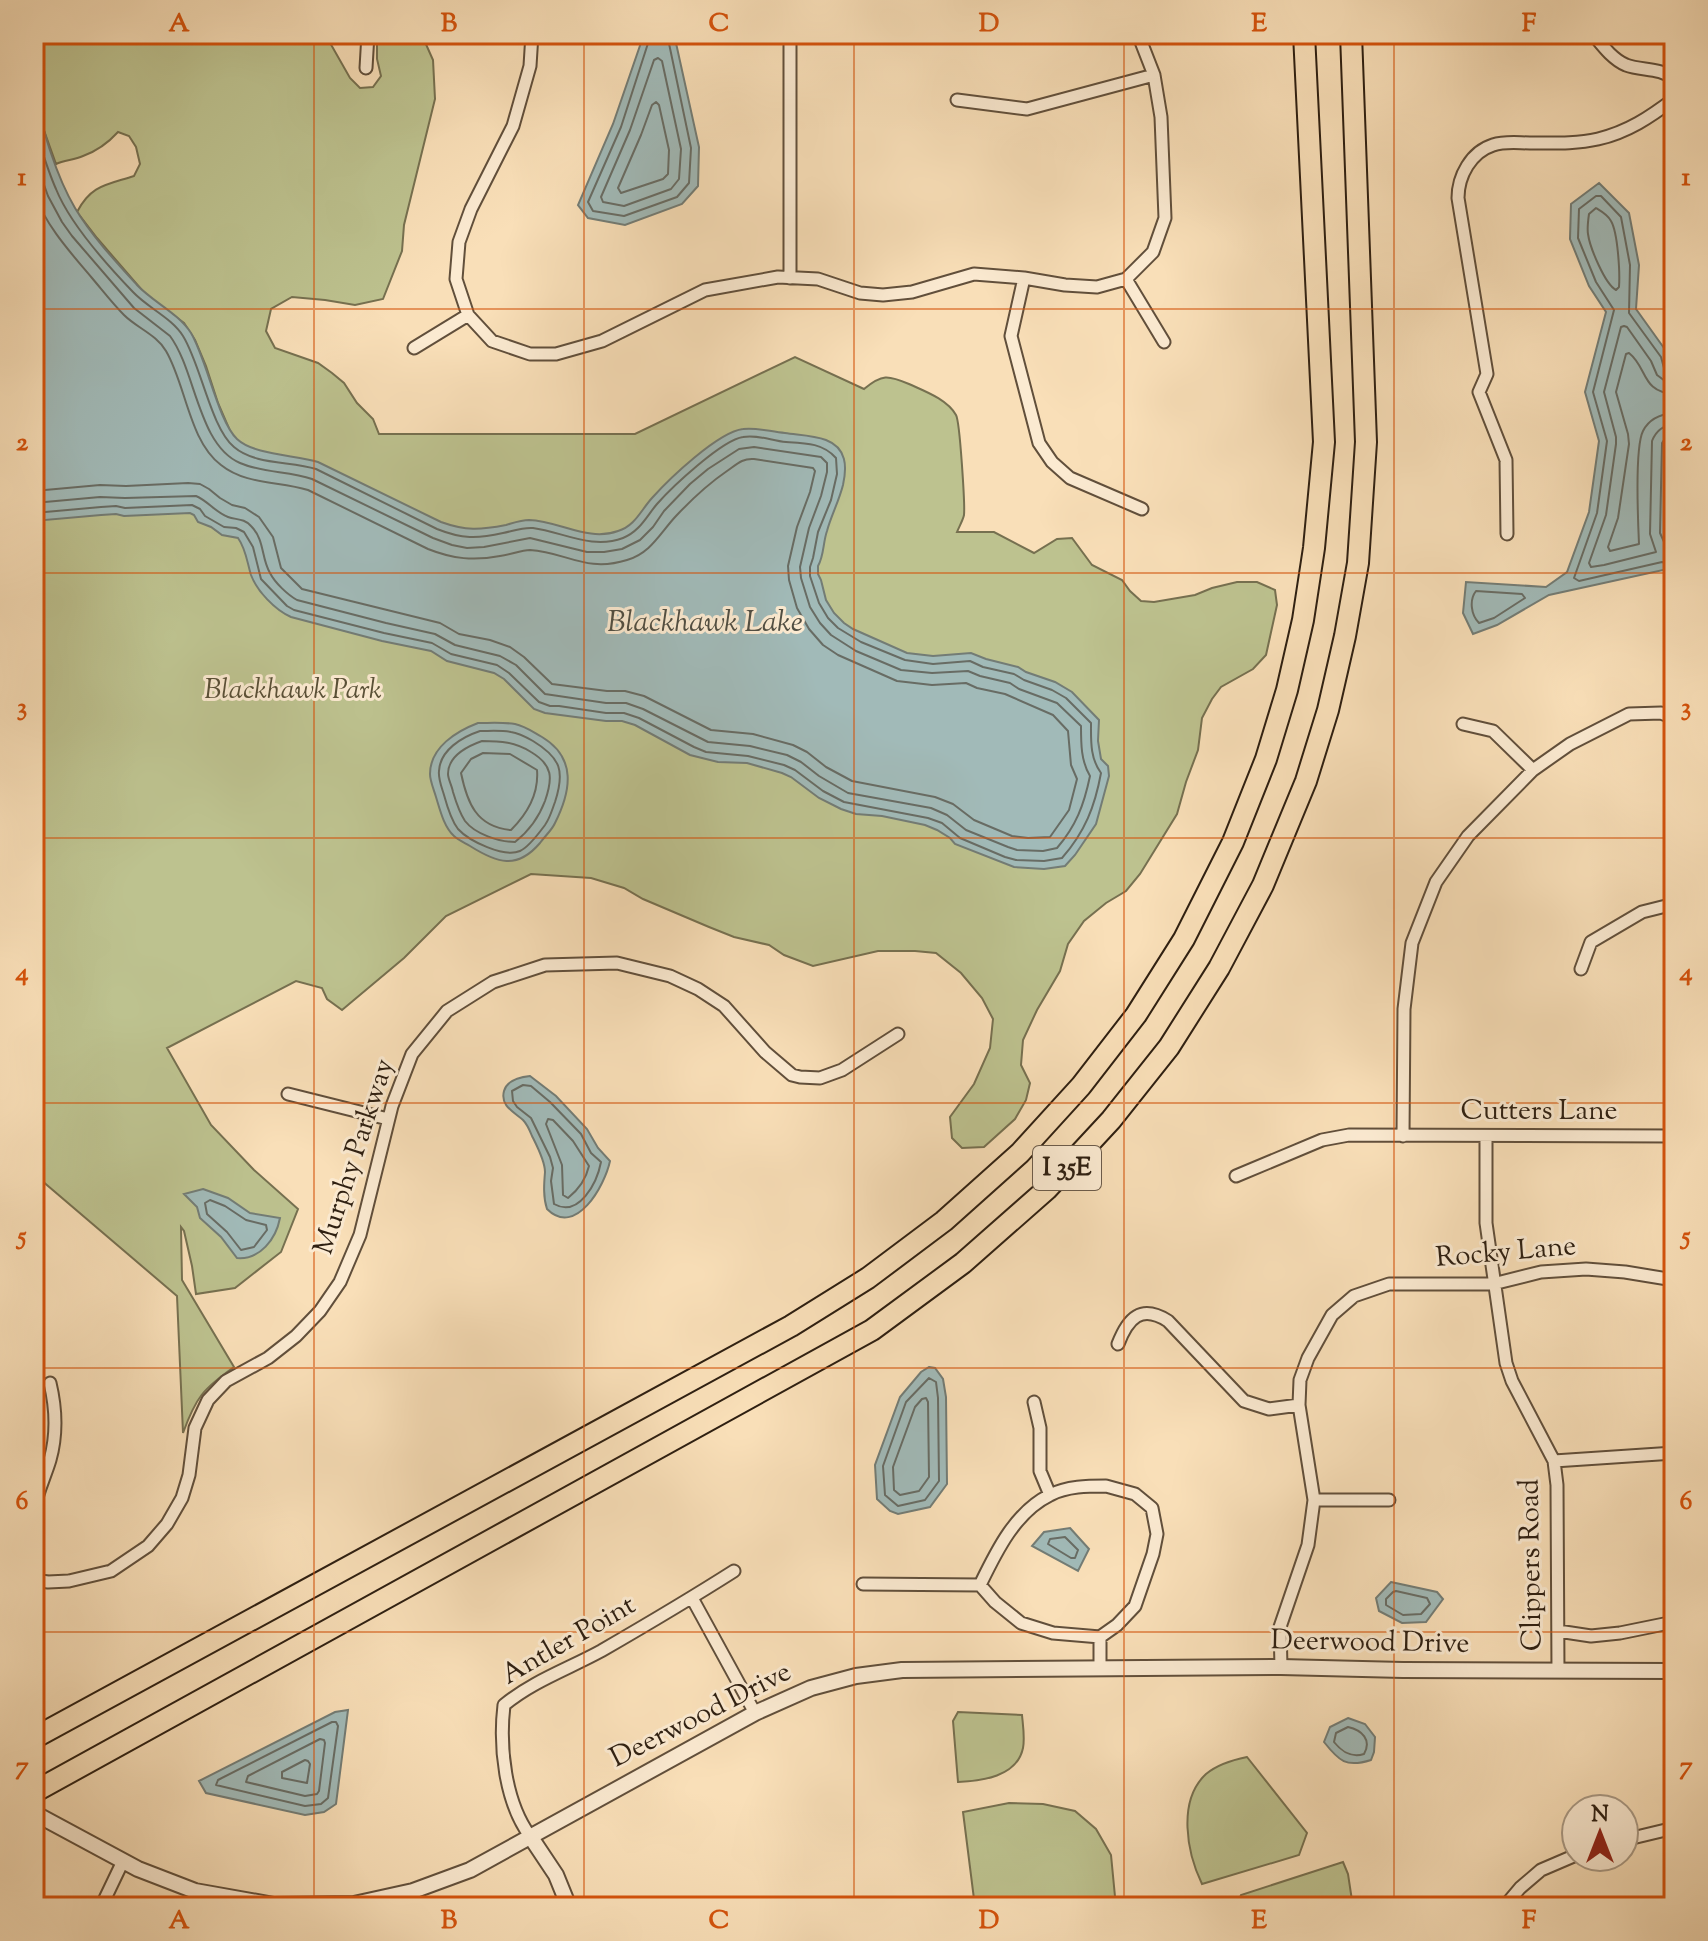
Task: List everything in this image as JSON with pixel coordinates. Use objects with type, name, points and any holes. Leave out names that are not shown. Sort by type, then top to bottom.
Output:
[{"type":"highway","name":"I 35E","points":[[34,1738],[791,1326],[868,1278],[944,1221],[1020,1153],[1081,1086],[1136,1015],[1184,939],[1233,842],[1266,759],[1287,690],[1303,620],[1314,548],[1324,442],[1304,34]]},
{"type":"highway","name":"I 35E","points":[[34,1792],[872,1330],[963,1263],[1047,1189],[1111,1120],[1169,1047],[1219,968],[1263,885],[1306,781],[1328,710],[1345,636],[1358,563],[1366,442],[1351,34]]},
{"type":"street","points":[[366,68],[368,34]]},
{"type":"street","points":[[532,34],[530,66],[513,126],[471,209],[459,242],[456,279],[468,315],[492,341],[530,354],[556,354],[602,341],[705,290],[778,277],[818,279],[860,293],[883,295],[912,292],[974,274],[1097,287],[1126,279],[1153,252],[1165,218],[1161,117],[1154,75],[1138,34]]},
{"type":"street","points":[[790,34],[790,278]]},
{"type":"street","points":[[1593,34],[1605,49],[1624,64],[1667,73],[1674,79]]},
{"type":"street","points":[[957,100],[1027,109],[1154,75]]},
{"type":"street","points":[[1507,534],[1506,460],[1479,392],[1487,374],[1458,198],[1460,181],[1467,166],[1479,153],[1493,145],[1576,143],[1612,136],[1645,120],[1674,99]]},
{"type":"street","points":[[1024,278],[1011,336],[1039,443],[1052,462],[1070,478],[1142,509]]},
{"type":"street","points":[[1126,279],[1164,342]]},
{"type":"street","points":[[414,348],[468,315]]},
{"type":"street","points":[[1403,1136],[1404,1009],[1412,943],[1436,882],[1468,836],[1533,770],[1570,744],[1629,714],[1661,713],[1674,718]]},
{"type":"street","points":[[1463,724],[1493,731],[1533,770]]},
{"type":"street","points":[[1581,969],[1591,942],[1642,912],[1674,904]]},
{"type":"street","name":"Murphy Parkway","points":[[34,1580],[69,1581],[111,1571],[148,1546],[167,1524],[182,1498],[189,1475],[195,1428],[208,1400],[226,1381],[268,1358],[296,1336],[320,1311],[340,1282],[360,1235],[388,1119],[412,1054],[447,1011],[493,982],[545,965],[617,963],[670,976],[698,989],[724,1006],[765,1052],[792,1075],[820,1078],[842,1070],[898,1034]]},
{"type":"street","points":[[288,1094],[388,1119]]},
{"type":"street","name":"Cutters Lane","points":[[1236,1176],[1322,1140],[1349,1135],[1674,1136]]},
{"type":"street","name":"Clippers Road","points":[[1486,1136],[1486,1223],[1506,1363],[1512,1381],[1554,1461],[1557,1485],[1558,1671]]},
{"type":"street","name":"Rocky Lane","points":[[1281,1667],[1280,1627],[1308,1545],[1314,1500],[1299,1405],[1300,1380],[1308,1358],[1332,1315],[1354,1296],[1389,1284],[1493,1284],[1541,1272],[1586,1269],[1674,1280]]},
{"type":"street","points":[[1118,1344],[1132,1318],[1144,1313],[1158,1314],[1244,1401],[1269,1409],[1299,1405]]},
{"type":"street","points":[[35,1501],[54,1446],[54,1401],[50,1383]]},
{"type":"street","points":[[1034,1402],[1040,1428],[1040,1471],[1050,1495]]},
{"type":"street","points":[[1554,1461],[1674,1453]]},
{"type":"street","points":[[863,1584],[980,1585],[1021,1623],[1053,1633],[1100,1637],[1135,1606],[1157,1534],[1152,1508],[1135,1494],[1106,1486],[1079,1487],[1050,1495],[1029,1510],[1011,1530],[980,1585]]},
{"type":"street","points":[[1314,1500],[1389,1500]]},
{"type":"street","name":"Antler Point","points":[[530,1836],[520,1822],[511,1799],[501,1731],[504,1705],[521,1691],[598,1652],[734,1571]]},
{"type":"street","points":[[692,1598],[755,1713]]},
{"type":"street","points":[[1558,1631],[1591,1636],[1674,1622]]},
{"type":"street","points":[[1100,1637],[1100,1669]]},
{"type":"street","name":"Deerwood Drive","points":[[34,1813],[138,1869],[195,1891],[274,1905],[354,1904],[413,1891],[470,1870],[755,1713],[811,1688],[856,1676],[902,1670],[1281,1667],[1674,1671]]},
{"type":"street","points":[[1640,1836],[1674,1828]]},
{"type":"street","points":[[530,1836],[556,1875],[569,1907]]},
{"type":"street","points":[[101,1907],[123,1861]]},
{"type":"street","points":[[1504,1907],[1541,1870],[1560,1862]]},
{"type":"green space","name":"Blackhawk Park","points":[[34,34],[325,34],[350,78],[360,88],[373,87],[381,76],[377,44],[388,34],[412,34],[425,42],[433,60],[435,99],[404,225],[402,251],[383,299],[355,305],[292,297],[271,309],[266,331],[275,348],[318,363],[344,383],[357,403],[373,419],[379,434],[635,434],[795,357],[864,389],[881,378],[896,379],[935,396],[952,409],[959,432],[964,496],[964,515],[957,532],[994,532],[1034,553],[1057,539],[1072,538],[1092,565],[1122,580],[1141,601],[1154,602],[1195,595],[1237,582],[1257,582],[1275,590],[1277,605],[1266,655],[1253,669],[1221,687],[1212,699],[1202,718],[1198,750],[1177,814],[1140,874],[1126,891],[1084,921],[1068,944],[1060,971],[1023,1040],[1021,1065],[1030,1083],[1026,1100],[1015,1119],[984,1147],[962,1148],[952,1138],[950,1117],[974,1084],[990,1048],[993,1019],[982,998],[961,973],[936,953],[878,951],[813,966],[784,955],[769,945],[709,927],[624,888],[591,878],[531,874],[446,916],[404,958],[342,1010],[327,999],[322,988],[296,981],[167,1048],[211,1125],[254,1170],[298,1209],[281,1252],[235,1288],[196,1294],[181,1227],[182,1280],[234,1367],[202,1395],[183,1433],[177,1296],[34,1174],[34,433],[231,433],[195,340],[184,323],[147,296],[77,212],[94,191],[134,176],[140,164],[136,147],[129,136],[118,132],[93,152],[56,164],[34,94]]},
{"type":"green space","points":[[958,1712],[1022,1715],[1023,1748],[1014,1765],[997,1776],[958,1782],[953,1721]]},
{"type":"green space","points":[[1247,1757],[1307,1833],[1299,1855],[1202,1884],[1189,1843],[1191,1798],[1206,1774],[1225,1763]]},
{"type":"green space","points":[[1009,1803],[1043,1804],[1075,1811],[1096,1829],[1111,1855],[1116,1907],[975,1907],[963,1812]]},
{"type":"green space","points":[[1343,1862],[1353,1907],[1236,1907],[1241,1895]]},
{"type":"water","points":[[644,34],[674,34],[699,147],[698,186],[682,204],[625,225],[588,218],[578,205],[613,124]]},
{"type":"water","name":"Blackhawk Lake","points":[[34,94],[56,167],[75,208],[96,238],[137,285],[179,319],[191,333],[224,419],[244,444],[318,462],[441,522],[458,527],[488,528],[529,520],[585,533],[607,534],[629,525],[682,469],[708,447],[733,432],[759,429],[816,437],[833,443],[844,459],[844,478],[826,535],[818,574],[826,600],[834,613],[853,629],[907,653],[933,656],[971,653],[1018,667],[1072,692],[1099,720],[1101,759],[1108,766],[1109,776],[1096,824],[1075,855],[1065,866],[1044,869],[1014,867],[955,844],[925,825],[841,809],[782,773],[747,763],[718,762],[690,755],[622,721],[545,713],[534,709],[494,673],[447,661],[431,651],[291,617],[262,593],[251,575],[238,538],[222,535],[198,522],[190,513],[116,514],[34,521]]},
{"type":"water","points":[[1599,183],[1629,213],[1639,265],[1636,309],[1669,355],[1672,389],[1668,533],[1674,544],[1674,574],[1663,570],[1549,595],[1497,625],[1473,634],[1463,613],[1466,582],[1546,587],[1567,572],[1589,512],[1599,441],[1585,392],[1606,312],[1589,286],[1570,239],[1571,204]]},
{"type":"water","points":[[478,723],[510,723],[526,728],[553,745],[566,765],[565,799],[554,826],[531,852],[515,860],[498,860],[454,836],[443,818],[431,783],[431,764],[440,748],[446,741]]},
{"type":"water","points":[[530,1076],[556,1096],[587,1129],[610,1161],[602,1183],[588,1205],[568,1217],[558,1216],[547,1209],[545,1168],[540,1154],[526,1123],[504,1101],[508,1084]]},
{"type":"water","points":[[203,1189],[228,1198],[250,1213],[280,1218],[266,1247],[253,1256],[237,1258],[221,1237],[200,1218],[197,1207],[184,1194]]},
{"type":"water","points":[[929,1367],[935,1368],[943,1379],[946,1397],[947,1484],[930,1507],[898,1514],[877,1499],[875,1465],[900,1397]]},
{"type":"water","points":[[1070,1528],[1089,1549],[1078,1571],[1032,1546],[1044,1532]]},
{"type":"water","points":[[1391,1582],[1437,1592],[1443,1599],[1426,1622],[1402,1623],[1379,1611],[1376,1598]]},
{"type":"water","points":[[348,1710],[336,1804],[324,1812],[305,1815],[206,1793],[199,1781],[335,1712]]},
{"type":"water","points":[[1348,1718],[1365,1724],[1375,1737],[1371,1760],[1349,1763],[1334,1754],[1324,1742],[1330,1727]]}]
